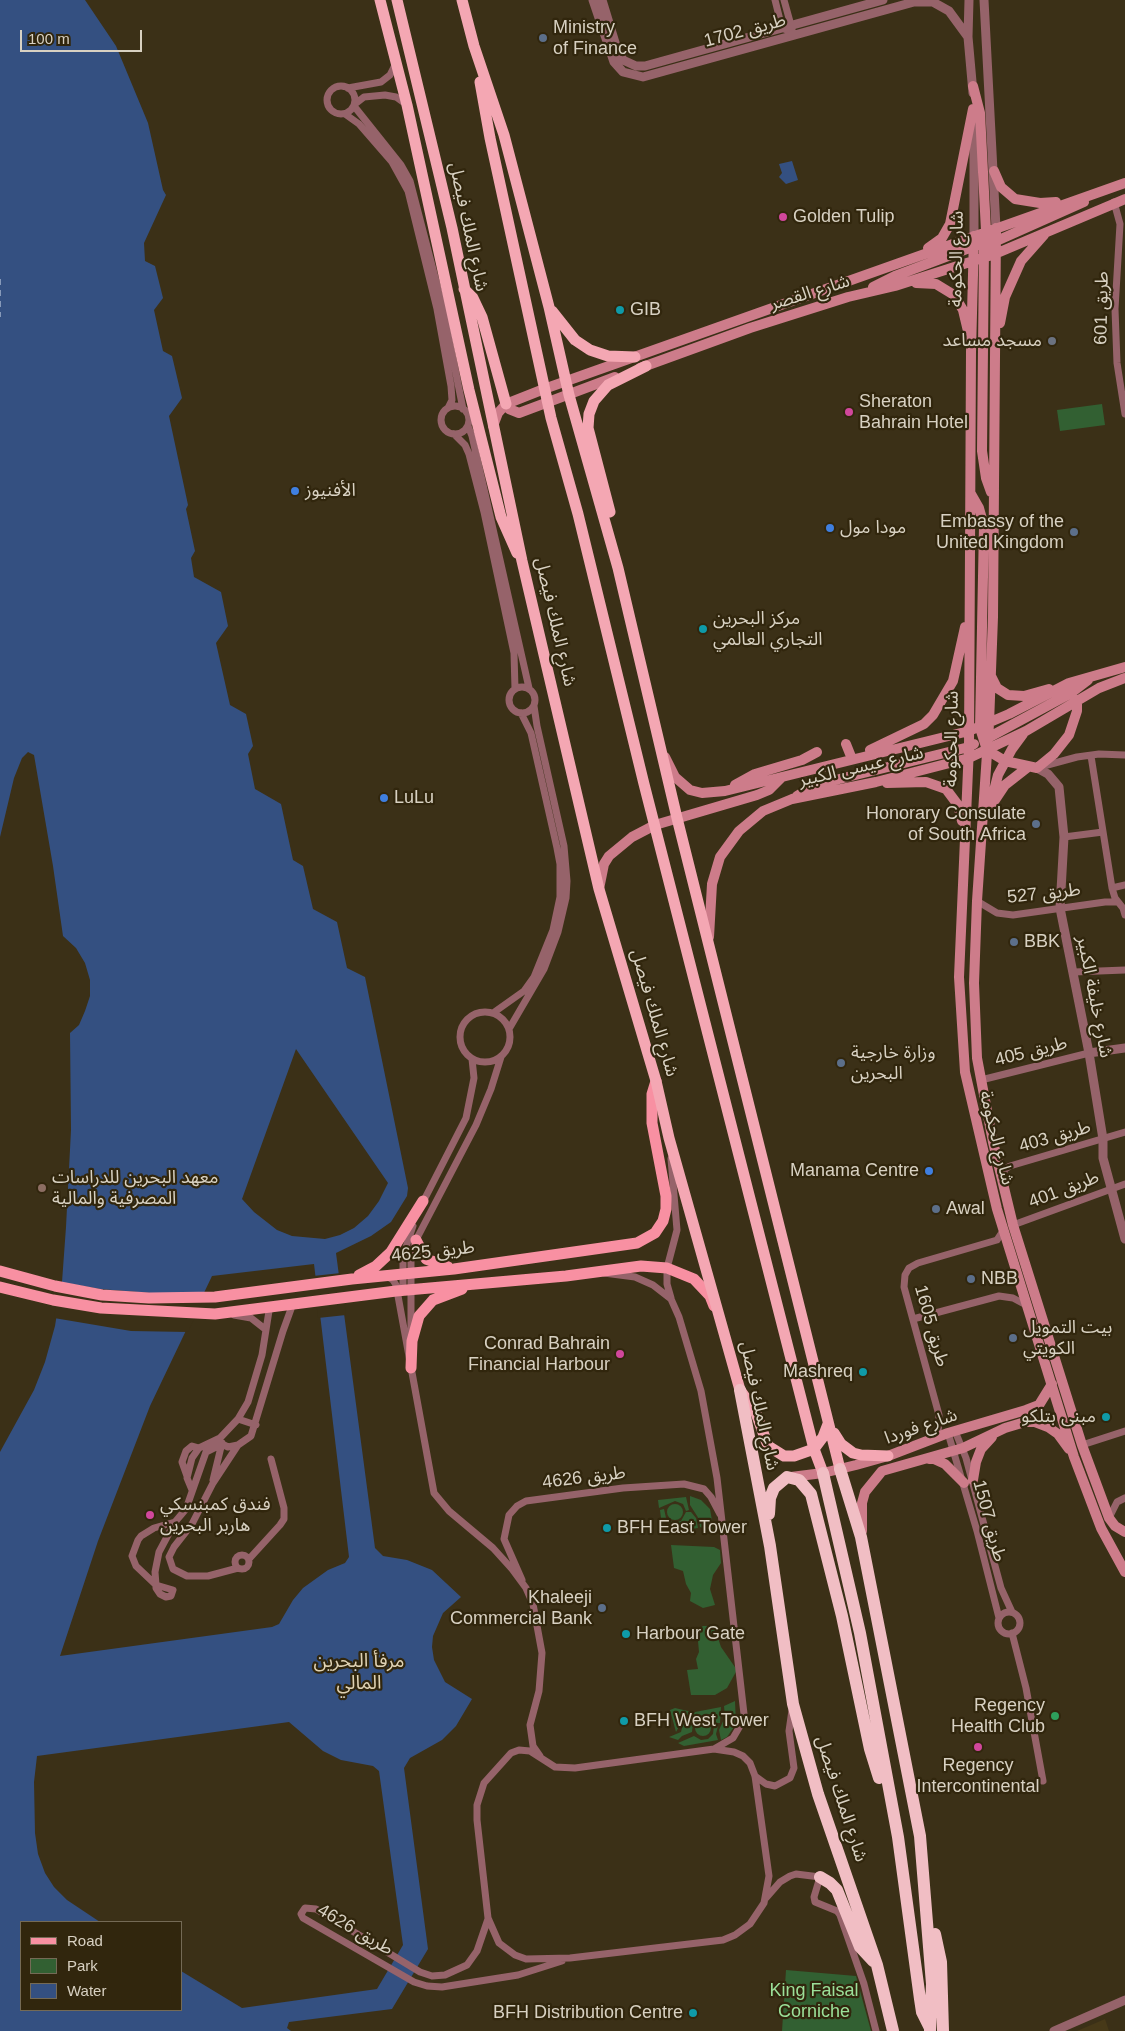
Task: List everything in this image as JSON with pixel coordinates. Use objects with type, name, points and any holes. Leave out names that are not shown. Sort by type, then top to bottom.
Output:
[{"type":"highway","points":[[380,0],[407,105],[469,390],[500,518],[508,537],[522,561]]},
{"type":"highway","name":"شارع الملك فيصل","points":[[398,0],[452,228],[463,288],[522,561],[599,889],[656,1081],[669,1138],[727,1338],[740,1390],[770,1546],[793,1704],[818,1794],[877,1964],[893,2031]]},
{"type":"highway","points":[[462,0],[474,46],[504,135],[549,306],[565,381],[618,568],[828,1424],[861,1537],[920,1836],[928,1911],[935,2030]]},
{"type":"highway","points":[[474,46],[490,138],[547,402],[578,514],[814,1449],[823,1474],[860,1633],[898,1838],[922,2012],[935,2030]]},
{"type":"highway","points":[[463,288],[473,298],[482,318],[506,404]]},
{"type":"highway","points":[[549,306],[575,340],[590,350],[608,356],[634,357]]},
{"type":"highway","points":[[618,568],[611,516],[588,428],[589,414],[594,401],[608,385],[646,366]]},
{"type":"highway","points":[[740,1390],[756,1413],[768,1446],[776,1452],[794,1456],[814,1449],[824,1437],[828,1424]]},
{"type":"highway","points":[[828,1424],[841,1444],[853,1453],[888,1456]]},
{"type":"highway","points":[[770,1546],[770,1498],[774,1488],[787,1477],[799,1480],[811,1494],[842,1616],[870,1749],[898,1838]]},
{"type":"highway","points":[[820,1877],[837,1890],[860,1947],[877,1964]]},
{"type":"main road","points":[[972,86],[980,113],[987,242],[982,452],[986,478],[995,500]]},
{"type":"main road","points":[[903,263],[910,257],[934,245],[942,238],[950,224],[958,192],[968,127],[974,109]]},
{"type":"main road","points":[[994,171],[1001,187],[1015,199],[1040,204],[1072,200]]},
{"type":"main road","points":[[987,242],[1072,200],[1124,183]]},
{"type":"main road","points":[[859,294],[895,276],[987,242],[1124,183]]},
{"type":"main road","points":[[974,236],[987,242],[995,254],[1047,233],[1114,202],[1125,199]]},
{"type":"main road","points":[[996,336],[1005,297],[1012,278],[1021,261],[1047,233]]},
{"type":"main road","name":"شارع القصر","points":[[974,236],[903,263],[565,381],[506,404],[512,411],[519,412],[750,328],[974,261]]},
{"type":"main road","name":"شارع الحكومة","points":[[987,242],[974,261],[971,352],[969,752],[959,986],[963,1056],[969,1096],[1008,1228],[1109,1518],[1115,1526],[1125,1532]]},
{"type":"main road","name":"شارع الحكومة","points":[[995,254],[996,336],[993,461],[995,500],[991,675],[985,736],[980,831],[975,1030],[981,1080],[1001,1179],[1008,1228],[1026,1305],[1074,1457],[1102,1528],[1125,1572]]},
{"type":"main road","points":[[895,286],[926,282],[936,284],[954,295],[963,310],[971,352]]},
{"type":"main road","points":[[493,426],[498,413],[506,404]]},
{"type":"main road","points":[[970,493],[979,508],[984,526],[985,736],[1005,761],[1032,767]]},
{"type":"main road","points":[[855,758],[924,724],[933,715],[953,681],[959,661],[970,604]]},
{"type":"main road","name":"شارع عيسى الكبير","points":[[985,736],[1069,683],[1125,667]]},
{"type":"main road","points":[[991,675],[997,688],[1008,695],[1024,696],[1069,683]]},
{"type":"main road","points":[[792,799],[815,785],[843,777],[969,752],[985,736],[1071,693],[1090,678]]},
{"type":"main road","name":"شارع عيسى الكبير","points":[[664,754],[675,777],[690,790],[702,793],[725,791],[838,762],[969,732],[985,736],[1026,731],[1099,688],[1125,678]]},
{"type":"main road","points":[[980,831],[1005,785],[1032,767],[1054,748],[1077,700]]},
{"type":"main road","points":[[990,810],[993,789],[1005,761],[1026,731]]},
{"type":"main road","points":[[846,744],[855,758],[862,785]]},
{"type":"main road","points":[[725,791],[755,774],[802,760],[817,752]]},
{"type":"main road","name":"شارع عيسى الكبير","points":[[709,940],[712,884],[720,857],[733,837],[763,811],[792,799],[876,782],[969,752]]},
{"type":"main road","points":[[838,762],[847,788]]},
{"type":"main road","name":"شارع عيسى الكبير","points":[[599,889],[604,864],[609,856],[632,837],[655,825],[757,795],[769,790],[782,776]]},
{"type":"main road","points":[[876,782],[896,784],[926,782],[941,786],[951,793],[962,813],[964,871]]},
{"type":"main road","name":"طريق 4625","points":[[0,1271],[55,1286],[102,1295],[150,1298],[215,1297],[384,1275],[454,1269],[628,1245],[645,1240],[655,1233],[663,1221],[666,1210],[651,1109],[656,1081]]},
{"type":"main road","points":[[347,1280],[376,1266],[391,1252],[423,1201]]},
{"type":"main road","points":[[416,1240],[422,1254],[430,1262],[454,1269]]},
{"type":"main road","name":"طريق 4625","points":[[0,1287],[53,1300],[101,1308],[215,1314],[403,1291],[641,1266],[667,1268],[682,1273],[701,1284],[710,1296],[727,1338]]},
{"type":"main road","points":[[411,1368],[416,1325],[425,1307],[440,1296],[478,1283]]},
{"type":"main road","name":"شارع فوردا","points":[[787,1477],[823,1474],[888,1456],[938,1436],[1039,1405],[1052,1384]]},
{"type":"main road","name":"شارع فوردا","points":[[861,1537],[862,1503],[865,1492],[873,1479],[882,1471],[959,1449],[1005,1428],[1026,1422],[1035,1422],[1048,1427],[1058,1434],[1074,1457]]},
{"type":"main road","points":[[925,1458],[941,1461],[968,1481],[981,1449],[989,1439],[1005,1428]]},
{"type":"street","name":"طريق 1702","points":[[593,0],[614,62],[623,72],[643,77],[686,60],[789,31],[905,3],[923,2],[942,6],[950,10],[968,37]]},
{"type":"street","name":"طريق 1702","points":[[602,0],[617,49],[628,63],[645,66],[686,60]]},
{"type":"street","points":[[774,0],[789,31]]},
{"type":"street","points":[[784,0],[789,31]]},
{"type":"street","name":"طريق 1702","points":[[789,31],[884,0]]},
{"type":"street","name":"شارع الحكومة","points":[[969,0],[968,37],[974,109],[974,236]]},
{"type":"street","name":"شارع الحكومة","points":[[984,0],[994,171],[987,242]]},
{"type":"street","points":[[396,60],[390,75],[381,82],[348,88],[336,87],[329,92],[327,98],[328,106],[333,112],[345,114],[359,124],[392,162],[408,191],[437,309],[452,386],[452,396],[448,408],[443,414],[442,421],[444,428],[454,434],[465,445],[469,454],[484,512],[514,653],[515,689]]},
{"type":"street","points":[[348,88],[354,95],[354,105],[401,165],[410,181],[436,281],[463,409],[469,418],[468,426],[473,440],[529,688],[536,698],[534,706],[537,726],[567,864],[566,898],[558,932],[544,969],[509,1029],[508,1047],[501,1057],[491,1089],[476,1125],[416,1240],[406,1274]]},
{"type":"street","points":[[345,114],[364,97],[385,95],[396,97],[407,105]]},
{"type":"street","name":"طريق 601","points":[[1114,202],[1122,224],[1115,309],[1117,363],[1125,414]]},
{"type":"street","points":[[448,408],[456,406],[463,409]]},
{"type":"street","points":[[454,434],[462,432],[468,426]]},
{"type":"street","points":[[529,688],[515,689],[510,695],[509,703],[513,710],[521,713],[529,712],[534,706]]},
{"type":"street","points":[[406,1274],[404,1248],[423,1201],[466,1118],[474,1078],[472,1059],[461,1044],[462,1026],[476,1014],[493,1013],[524,991],[534,977],[553,930],[560,897],[557,848],[531,733],[521,713]]},
{"type":"street","points":[[1032,767],[1091,756],[1125,755]]},
{"type":"street","points":[[1091,756],[1112,888],[1117,902],[1123,908],[1125,915]]},
{"type":"street","name":"شارع خليفة الكبير","points":[[1032,767],[1048,774],[1059,787],[1064,836],[1060,908],[1089,1053],[1103,1139],[1103,1158],[1125,1239]]},
{"type":"street","points":[[1064,836],[1104,832]]},
{"type":"street","points":[[1112,888],[1125,885]]},
{"type":"street","name":"طريق 527","points":[[977,901],[1005,915],[1117,902]]},
{"type":"street","points":[[1074,972],[1125,970]]},
{"type":"street","points":[[493,1013],[503,1019],[509,1029]]},
{"type":"street","points":[[1089,1053],[1125,1048]]},
{"type":"street","name":"طريق 405","points":[[981,1080],[1089,1053]]},
{"type":"street","points":[[472,1059],[484,1063],[501,1057]]},
{"type":"street","name":"طريق 403","points":[[1001,1179],[1005,1169],[1010,1166],[1125,1132]]},
{"type":"street","name":"طريق 4626","points":[[669,1138],[677,1230],[667,1268],[667,1284],[701,1391],[723,1520],[744,1708],[740,1726],[733,1738],[714,1749]]},
{"type":"street","name":"طريق 401","points":[[1008,1228],[1110,1188],[1125,1184]]},
{"type":"street","name":"طريق 1605","points":[[938,1436],[939,1415],[903,1280],[909,1268],[994,1242],[1001,1238],[1008,1228]]},
{"type":"street","points":[[598,1271],[610,1275],[635,1277],[644,1280],[661,1290],[671,1299]]},
{"type":"street","name":"طريق 4626","points":[[406,1274],[403,1291],[411,1368],[434,1492],[449,1511],[493,1548],[523,1583],[533,1604],[542,1653],[539,1691],[531,1720],[530,1735],[533,1746],[545,1762]]},
{"type":"street","name":"طريق 4626","points":[[384,1275],[393,1280],[403,1291],[411,1368]]},
{"type":"street","points":[[913,1319],[999,1296],[1013,1298],[1026,1305]]},
{"type":"street","points":[[198,1314],[206,1317],[292,1309],[310,1302]]},
{"type":"street","points":[[271,1458],[284,1508],[284,1519],[280,1526],[249,1559],[247,1567],[208,1576],[188,1576],[176,1572],[171,1566],[170,1553],[192,1524],[213,1483],[238,1445],[251,1436],[256,1425],[282,1331],[292,1309]]},
{"type":"street","points":[[175,1522],[154,1528],[145,1534],[138,1540],[132,1552],[136,1566],[156,1585],[157,1558],[175,1522],[186,1509],[206,1452],[221,1441],[238,1419],[254,1384],[262,1355],[269,1311]]},
{"type":"street","points":[[234,1315],[251,1318],[265,1329]]},
{"type":"street","points":[[238,1419],[256,1425]]},
{"type":"street","points":[[1082,1445],[1125,1431]]},
{"type":"street","name":"طريق 1507","points":[[952,1432],[1002,1588],[1012,1612]]},
{"type":"street","points":[[221,1441],[228,1447],[238,1445]]},
{"type":"street","points":[[192,1490],[187,1478],[192,1458],[200,1448],[221,1441]]},
{"type":"street","points":[[213,1483],[221,1441]]},
{"type":"street","name":"طريق 1507","points":[[968,1481],[999,1618]]},
{"type":"street","name":"طريق 4626","points":[[523,1583],[521,1572],[504,1539],[509,1514],[526,1501],[623,1488],[684,1484],[704,1489],[712,1497],[723,1520]]},
{"type":"street","points":[[1109,1518],[1117,1502],[1125,1498]]},
{"type":"street","points":[[238,1568],[234,1562],[237,1556],[242,1554],[249,1559]]},
{"type":"street","points":[[1006,1612],[1012,1612],[1020,1620],[1019,1628],[1013,1633],[1002,1631],[998,1625],[999,1618],[1006,1612]]},
{"type":"street","points":[[1013,1633],[1024,1678],[1044,1782]]},
{"type":"street","points":[[755,1776],[766,1784],[775,1786],[790,1778],[794,1768],[789,1731],[793,1704]]},
{"type":"street","name":"طريق 4626","points":[[765,1899],[769,1868],[755,1776],[750,1763],[743,1756],[734,1752],[714,1749],[575,1768],[561,1768],[545,1762],[530,1751],[519,1750],[512,1753],[488,1778],[481,1789],[476,1820],[488,1918],[496,1937],[514,1955],[539,1960],[570,1958],[723,1940],[736,1935],[750,1924],[765,1899],[780,1882],[796,1874],[820,1877]]},
{"type":"street","points":[[820,1877],[814,1897],[815,1902],[839,1913],[857,1964],[876,2031]]},
{"type":"street","name":"طريق 4626","points":[[488,1918],[477,1951],[467,1965],[445,1975],[432,1976],[420,1972],[316,1909],[305,1908],[302,1912],[303,1918],[414,1982],[427,1986],[442,1987],[527,1974],[570,1958]]},
{"type":"street","points":[[1054,2031],[1125,2000]]},
{"type":"shaded area","points":[[1105,2019],[1109,2031],[1077,2031]]},
{"type":"green space","points":[[1102,404],[1105,425],[1060,431],[1057,410]]},
{"type":"green space","points":[[690,1496],[701,1500],[710,1509],[714,1532],[700,1527],[699,1519],[690,1505]]},
{"type":"green space","points":[[686,1497],[689,1510],[686,1511],[683,1504],[675,1501],[659,1508],[658,1500]]},
{"type":"green space","points":[[675,1504],[683,1512],[675,1520],[667,1512]]},
{"type":"green space","points":[[664,1509],[666,1518],[674,1523],[681,1521],[686,1512],[691,1512],[696,1518],[698,1528],[674,1531],[661,1518],[660,1510]]},
{"type":"green space","points":[[671,1545],[714,1547],[720,1550],[721,1563],[713,1575],[710,1589],[715,1605],[703,1608],[690,1601],[691,1593],[686,1584],[683,1571],[674,1568]]},
{"type":"green space","points":[[703,1626],[714,1626],[721,1647],[737,1670],[727,1688],[715,1695],[691,1695],[687,1670],[698,1669],[696,1659],[699,1652],[697,1630]]},
{"type":"green space","points":[[735,1701],[736,1724],[727,1737],[721,1740],[719,1730],[725,1717],[724,1706]]},
{"type":"green space","points":[[721,1707],[720,1723],[713,1723],[705,1718],[699,1718],[693,1723],[692,1732],[678,1740],[669,1737],[681,1732],[683,1724],[695,1712]]},
{"type":"green space","points":[[675,1708],[692,1712],[690,1716],[682,1721],[676,1732],[670,1710]]},
{"type":"green space","points":[[703,1720],[711,1728],[703,1736],[695,1728]]},
{"type":"green space","points":[[714,1726],[718,1726],[716,1734],[718,1740],[684,1746],[678,1743],[694,1736],[701,1740],[708,1739],[713,1734]]},
{"type":"green space","name":"King Faisal Corniche","points":[[786,1970],[856,1976],[871,2031],[782,2031]]},
{"type":"water","points":[[0,0],[85,0],[116,46],[148,123],[163,190],[166,195],[144,243],[145,261],[155,266],[163,298],[154,310],[163,351],[172,356],[182,398],[169,416],[188,505],[186,509],[195,551],[191,558],[194,577],[221,592],[228,626],[216,643],[230,705],[246,714],[253,746],[248,754],[255,789],[281,804],[293,860],[303,866],[313,909],[337,922],[347,968],[365,977],[408,1188],[407,1196],[391,1222],[371,1236],[336,1253],[375,1548],[383,1556],[407,1560],[432,1570],[461,1597],[443,1613],[433,1636],[432,1647],[434,1660],[445,1682],[472,1699],[456,1726],[442,1740],[410,1758],[404,1768],[428,1949],[392,2009],[289,2022],[287,2028],[291,2031],[0,2031],[0,1452],[34,1390],[45,1362],[55,1326],[62,1282],[71,1130],[70,1033],[79,1025],[90,996],[90,980],[85,963],[76,948],[63,936],[34,755],[28,752],[22,758],[14,778],[0,837]],"holes":[[[296,1049],[388,1183],[379,1201],[368,1216],[354,1228],[340,1235],[325,1239],[292,1236],[277,1230],[254,1212],[242,1199]],[[314,1264],[349,1557],[345,1563],[328,1570],[303,1588],[293,1600],[279,1624],[272,1627],[60,1656],[98,1541],[150,1406],[212,1276]],[[289,1722],[323,1751],[341,1760],[373,1766],[379,1771],[403,1945],[377,1989],[242,2008],[182,1972],[182,2011],[20,2011],[20,1921],[98,1921],[67,1900],[54,1887],[45,1873],[38,1854],[35,1833],[34,1782],[37,1756]]]},
{"type":"water","points":[[792,161],[798,180],[786,184],[779,177],[782,173],[779,164]]},
{"type":"pier","points":[[341,1273],[346,1315],[318,1318],[313,1276]]},
{"type":"pier","points":[[60,1282],[100,1289],[163,1294],[207,1292],[188,1332],[131,1331],[54,1318]]},
{"type":"ferry route","points":[[0,279],[0,317]]},
{"type":"place","name":"Ministry of Finance","points":[[543,38]]},
{"type":"place","name":"Golden Tulip","points":[[783,217]]},
{"type":"place","name":"GIB","points":[[620,310]]},
{"type":"place","name":"مسجد مساعد","points":[[1052,341]]},
{"type":"place","name":"Sheraton Bahrain Hotel","points":[[849,412]]},
{"type":"place","name":"الأفنيوز","points":[[295,491]]},
{"type":"place","name":"مودا مول","points":[[830,528]]},
{"type":"place","name":"Embassy of the United Kingdom","points":[[1074,532]]},
{"type":"place","name":"مركز البحرين التجاري العالمي","points":[[703,629]]},
{"type":"place","name":"LuLu","points":[[384,798]]},
{"type":"place","name":"Honorary Consulate of South Africa","points":[[1036,824]]},
{"type":"place","name":"BBK","points":[[1014,942]]},
{"type":"place","name":"وزارة خارجية البحرين","points":[[841,1063]]},
{"type":"place","name":"Manama Centre","points":[[929,1171]]},
{"type":"place","name":"معهد البحرين للدراسات المصرفية والمالية","points":[[42,1188]]},
{"type":"place","name":"Awal","points":[[936,1209]]},
{"type":"place","name":"NBB","points":[[971,1279]]},
{"type":"place","name":"بيت التمويل الكويتي","points":[[1013,1338]]},
{"type":"place","name":"Conrad Bahrain Financial Harbour","points":[[620,1354]]},
{"type":"place","name":"Mashreq","points":[[863,1372]]},
{"type":"place","name":"مبنى بتلكو","points":[[1106,1417]]},
{"type":"place","name":"فندق كمبنسكي هاربر البحرين","points":[[150,1515]]},
{"type":"place","name":"BFH East Tower","points":[[607,1528]]},
{"type":"place","name":"Khaleeji Commercial Bank","points":[[602,1608]]},
{"type":"place","name":"Harbour Gate","points":[[626,1634]]},
{"type":"place","name":"Regency Health Club","points":[[1055,1716]]},
{"type":"place","name":"BFH West Tower","points":[[624,1721]]},
{"type":"place","name":"Regency Intercontinental","points":[[978,1747]]},
{"type":"place","name":"BFH Distribution Centre","points":[[693,2013]]},
{"type":"district","name":"مرفأ البحرين المالي","points":[[359,1673]]}]
